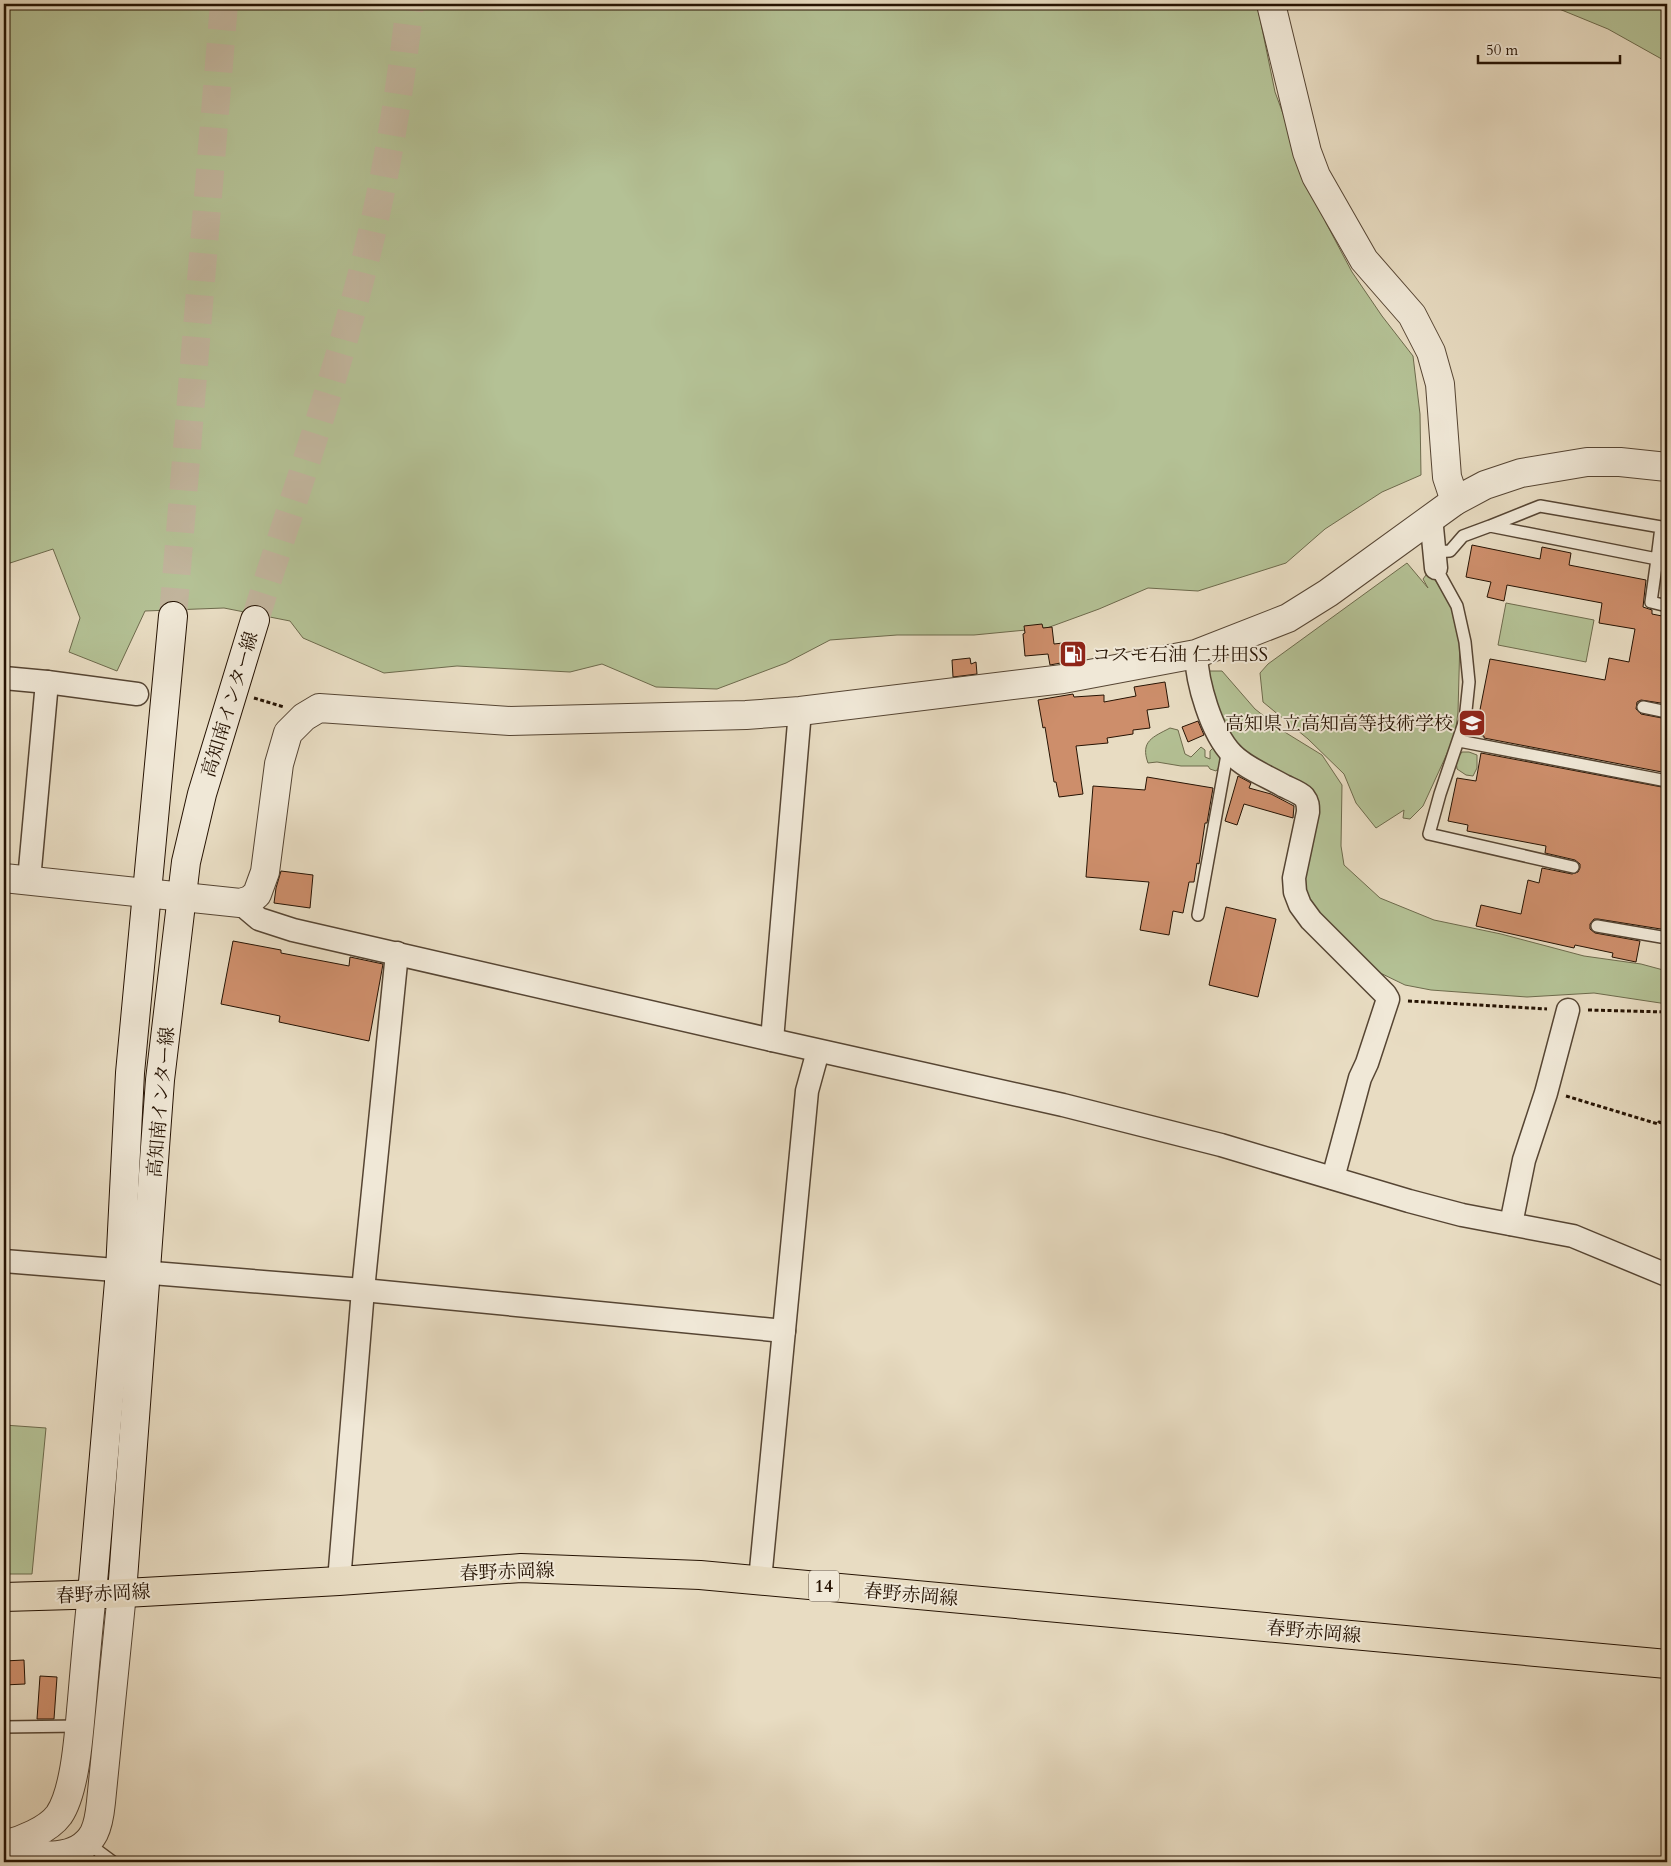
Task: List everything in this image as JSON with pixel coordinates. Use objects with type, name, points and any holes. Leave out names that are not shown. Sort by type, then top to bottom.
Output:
[{"type":"main road","name":"春野赤岡線","points":[[4,1597],[122,1593],[339,1581],[521,1568],[700,1574],[1667,1664]]},
{"type":"street","points":[[1270,4],[1307,152],[1316,176],[1364,260],[1412,315],[1431,352],[1440,384],[1447,477],[1455,501]]},
{"type":"street","points":[[47,682],[16,879],[240,903],[250,900],[257,894],[265,872],[279,764],[288,733],[304,716],[319,708],[510,721],[746,716],[1063,679],[1196,654],[1288,618],[1328,593],[1431,517],[1455,501],[1485,485],[1520,473],[1587,462],[1620,462],[1667,467]]},
{"type":"street","points":[[1431,517],[1435,560]]},
{"type":"street","name":"高知南インター線","points":[[86,1842],[94,1834],[102,1802],[122,1593],[133,1271],[130,1073],[173,616]]},
{"type":"street","name":"高知南インター線","points":[[4,1845],[23,1841],[59,1815],[70,1789],[79,1726],[92,1594],[188,853],[202,794],[255,620]]},
{"type":"street","points":[[1196,654],[1197,668],[1206,706],[1228,749],[1245,764],[1304,798],[1308,804],[1294,878],[1295,892],[1300,905],[1311,920],[1388,999],[1367,1063],[1360,1078],[1333,1178]]},
{"type":"street","points":[[4,678],[136,694]]},
{"type":"street","points":[[772,1040],[800,711]]},
{"type":"street","points":[[240,903],[259,919],[292,930],[1062,1105],[1221,1145],[1453,1213],[1573,1236],[1667,1276]]},
{"type":"street","points":[[339,1581],[363,1290],[396,953]]},
{"type":"street","points":[[1511,1224],[1524,1160],[1546,1093],[1568,1010]]},
{"type":"street","points":[[760,1580],[808,1091],[818,1051]]},
{"type":"street","points":[[4,1261],[363,1290],[784,1331]]},
{"type":"street","points":[[4,1851],[40,1856],[60,1855],[77,1849],[86,1842]]},
{"type":"lane","points":[[1573,867],[1429,834],[1440,794],[1465,720],[1468,682],[1464,642],[1457,606],[1435,560],[1450,551],[1463,536],[1540,506],[1661,527],[1664,538],[1657,559],[1651,602],[1667,606]]},
{"type":"lane","points":[[1490,526],[1657,559]]},
{"type":"lane","points":[[1642,707],[1667,712]]},
{"type":"lane","points":[[1459,741],[1667,781]]},
{"type":"lane","points":[[1198,915],[1228,749]]},
{"type":"lane","points":[[1597,926],[1667,938]]},
{"type":"lane","points":[[4,1727],[79,1726]]},
{"type":"lane","points":[[86,1842],[113,1862]]},
{"type":"path","points":[[251,696],[287,708]]},
{"type":"path","points":[[1388,999],[1568,1010],[1667,1012]]},
{"type":"path","points":[[1546,1093],[1560,1094],[1658,1124],[1659,1122],[1667,1125]]},
{"type":"green space","points":[[4,4],[1257,4],[1275,92],[1326,223],[1352,272],[1382,316],[1413,356],[1420,414],[1421,475],[1382,492],[1325,529],[1286,563],[1198,591],[1148,588],[1047,628],[974,635],[897,635],[830,640],[786,663],[717,689],[656,687],[602,664],[570,672],[457,666],[384,673],[303,638],[290,621],[224,608],[145,611],[117,671],[69,652],[80,618],[53,549],[4,565]]},
{"type":"green space","points":[[1547,4],[1667,4],[1667,62],[1608,29]]},
{"type":"green space","points":[[1407,563],[1428,588],[1423,579],[1429,571],[1451,604],[1460,638],[1458,712],[1455,735],[1423,806],[1410,819],[1403,818],[1404,810],[1376,828],[1356,803],[1344,774],[1308,739],[1263,702],[1260,673],[1268,664]]},
{"type":"green space","points":[[1506,603],[1594,620],[1586,662],[1498,645]]},
{"type":"green space","points":[[1205,671],[1222,671],[1255,709],[1283,731],[1322,755],[1342,785],[1341,846],[1344,865],[1380,898],[1434,920],[1501,934],[1584,956],[1641,964],[1667,971],[1667,1004],[1594,993],[1527,997],[1431,990],[1405,985],[1370,968],[1324,925],[1304,891],[1302,866],[1316,807],[1249,761],[1223,732]]},
{"type":"green space","points":[[1170,728],[1178,730],[1185,754],[1191,757],[1201,747],[1205,750],[1205,757],[1210,759],[1210,751],[1213,748],[1220,751],[1220,766],[1216,771],[1208,766],[1148,763],[1146,756],[1147,745],[1153,737]]},
{"type":"green space","points":[[1462,752],[1477,755],[1477,768],[1473,776],[1466,775],[1457,769],[1456,760]]},
{"type":"green space","points":[[4,1425],[46,1428],[32,1574],[4,1574]]},
{"type":"building","points":[[1472,545],[1540,559],[1542,547],[1571,553],[1569,565],[1646,580],[1643,607],[1652,610],[1652,614],[1667,617],[1667,704],[1641,700],[1637,702],[1636,709],[1641,714],[1667,719],[1667,773],[1475,735],[1490,659],[1605,680],[1609,658],[1629,662],[1635,629],[1599,623],[1602,603],[1507,585],[1504,601],[1487,597],[1491,582],[1466,577]]},
{"type":"building","points":[[1042,624],[1043,628],[1052,627],[1054,644],[1063,643],[1066,662],[1050,665],[1048,654],[1025,656],[1024,626]]},
{"type":"building","points":[[970,658],[971,664],[976,662],[977,674],[953,677],[952,660]]},
{"type":"building","points":[[1165,682],[1169,707],[1147,710],[1150,728],[1133,730],[1133,734],[1107,738],[1108,743],[1076,746],[1083,794],[1059,797],[1056,782],[1054,782],[1045,727],[1043,728],[1038,700],[1073,694],[1074,697],[1104,695],[1104,702],[1136,696],[1134,687]]},
{"type":"building","points":[[1198,721],[1204,735],[1188,742],[1182,727]]},
{"type":"building","points":[[1481,753],[1667,788],[1667,930],[1598,919],[1594,919],[1590,924],[1590,929],[1595,933],[1640,941],[1636,962],[1612,957],[1613,953],[1575,945],[1574,948],[1476,926],[1481,905],[1521,914],[1528,880],[1539,883],[1542,868],[1572,874],[1578,872],[1580,868],[1580,864],[1575,860],[1545,853],[1546,846],[1467,831],[1468,825],[1448,821],[1457,778],[1476,781]]},
{"type":"building","points":[[1238,776],[1251,783],[1249,788],[1271,794],[1294,806],[1293,818],[1244,804],[1237,825],[1225,821]]},
{"type":"building","points":[[1147,777],[1213,788],[1194,882],[1189,882],[1183,913],[1173,911],[1169,935],[1140,930],[1149,882],[1086,877],[1093,786],[1145,790]]},
{"type":"building","points":[[281,871],[313,875],[310,908],[274,903]]},
{"type":"building","points":[[1226,907],[1276,919],[1258,997],[1209,985]]},
{"type":"building","points":[[233,941],[281,950],[281,953],[349,966],[350,957],[383,964],[369,1041],[279,1022],[280,1016],[221,1004]]},
{"type":"building","points":[[24,1660],[25,1684],[4,1685],[4,1661]]},
{"type":"building","points":[[40,1676],[57,1677],[54,1719],[37,1719]]},
{"type":"tunnel","points":[[173,616],[224,4]]},
{"type":"tunnel","points":[[255,620],[326,399],[364,265],[392,135],[410,4]]},
{"type":"place","name":"コスモ石油 仁井田SS","points":[[1073,654]]},
{"type":"place","name":"高知県立高知高等技術学校","points":[[1472,723]]}]
